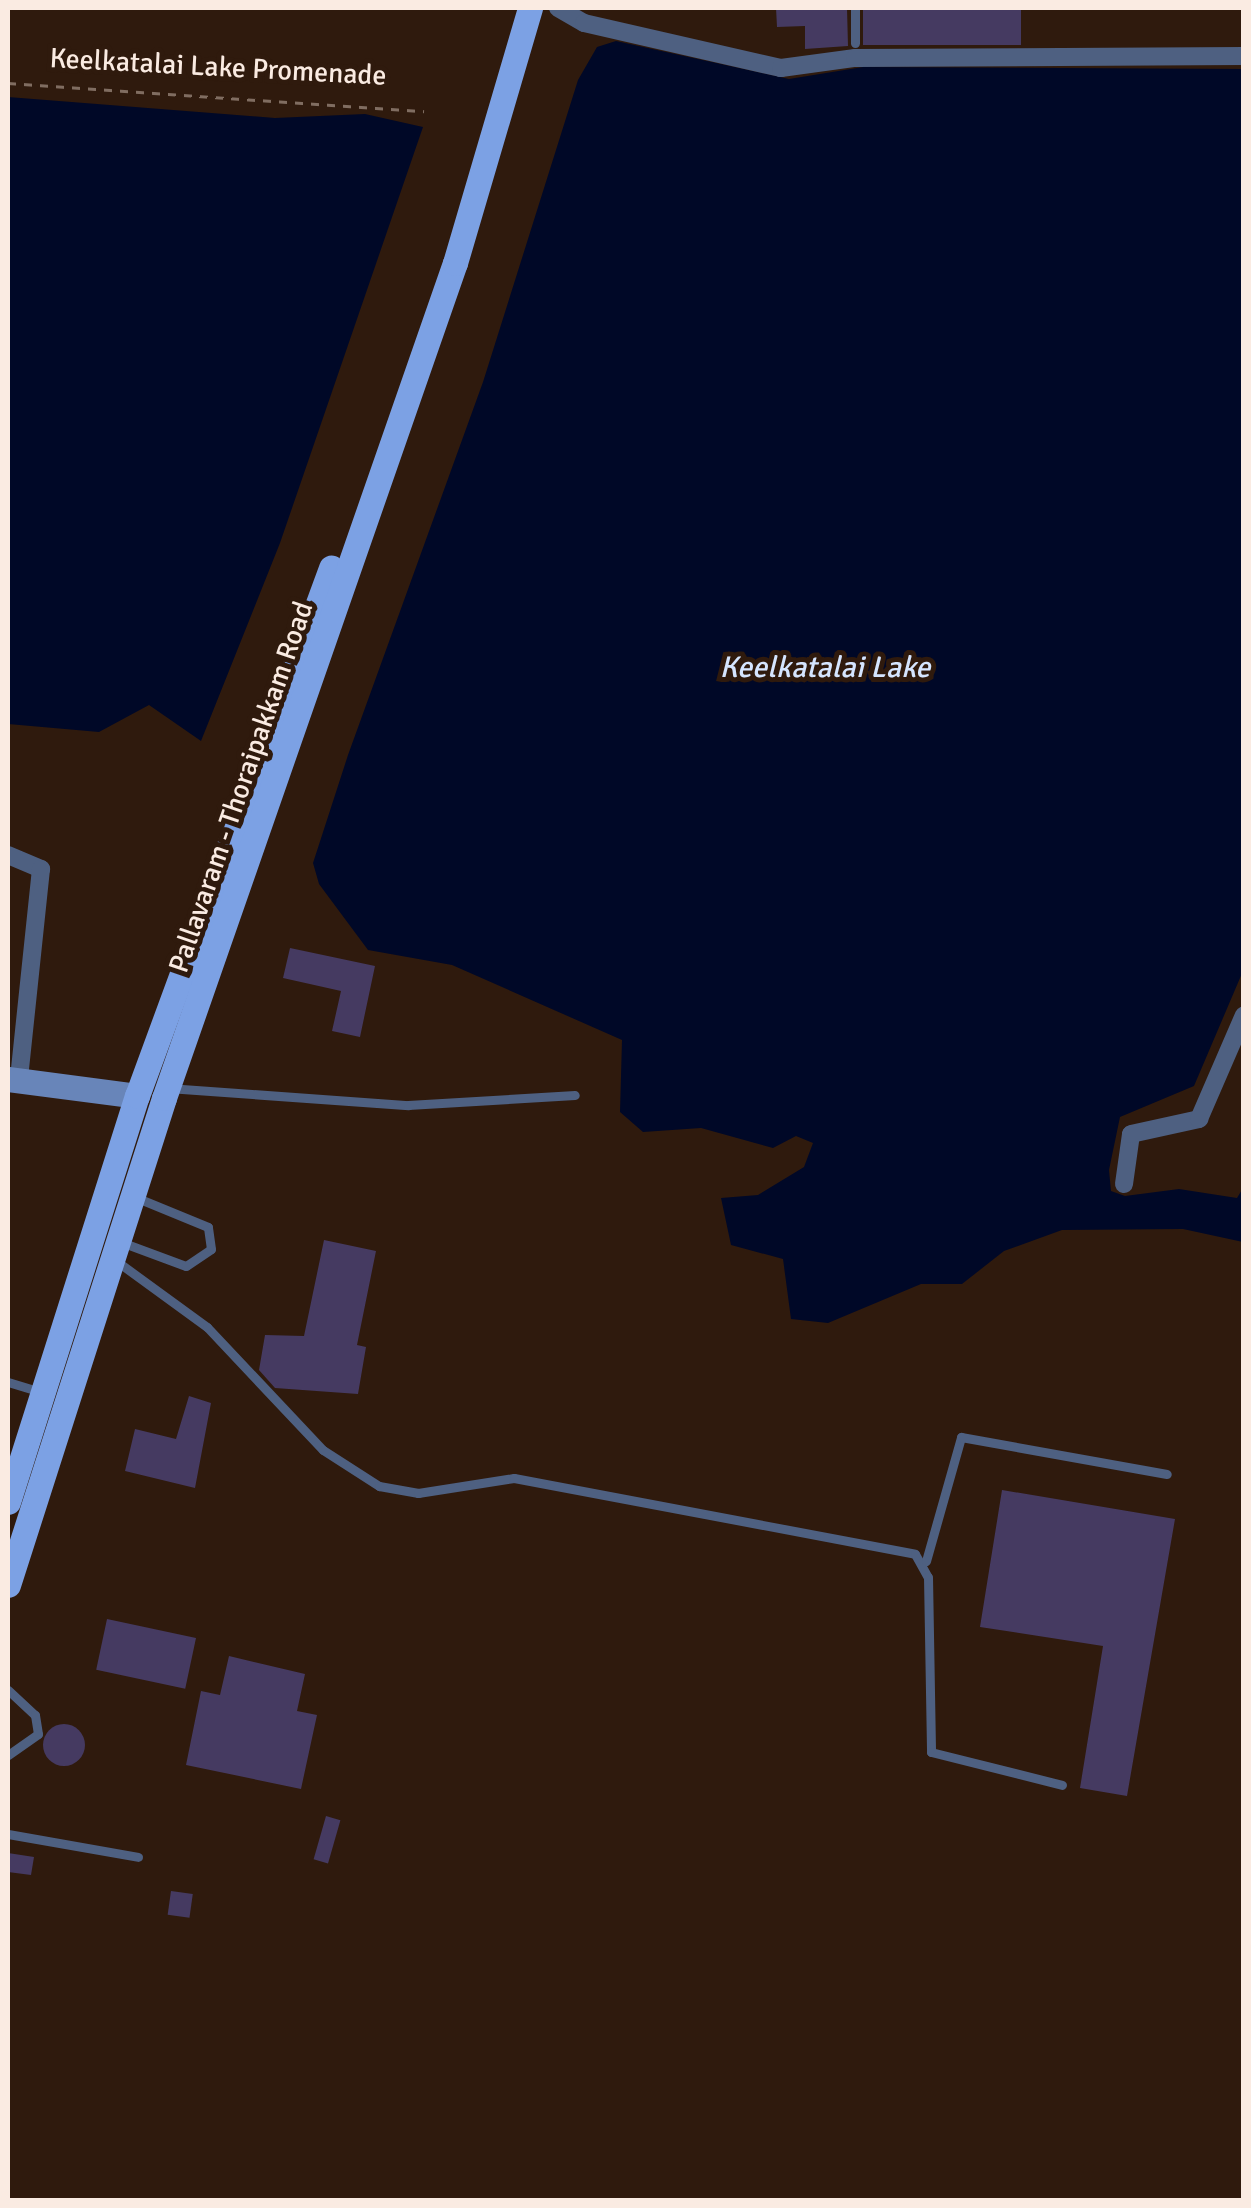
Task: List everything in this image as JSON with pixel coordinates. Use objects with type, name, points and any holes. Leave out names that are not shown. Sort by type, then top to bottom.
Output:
[{"type":"main road","name":"Pallavaram - Thoraipakkam Road","points":[[496,101],[513,8]]},
{"type":"main road","name":"Pallavaram - Thoraipakkam Road","points":[[8,1585],[168,1088],[530,8]]},
{"type":"main road","name":"Pallavaram - Thoraipakkam Road","points":[[10,1488],[138,1096],[482,149]]},
{"type":"street","points":[[558,8],[584,24],[781,68],[855,58],[1244,56]]},
{"type":"street","points":[[8,854],[41,869],[13,1080],[138,1096]]},
{"type":"street","points":[[1124,1184],[1131,1134],[1199,1118],[1244,1016]]},
{"type":"lane","points":[[855,8],[855,43]]},
{"type":"lane","points":[[168,1088],[408,1105],[575,1095]]},
{"type":"lane","points":[[116,1250],[186,1266],[211,1249],[208,1227],[133,1196]]},
{"type":"lane","points":[[116,1250],[207,1327],[323,1450],[380,1486],[418,1493],[514,1478],[926,1561]]},
{"type":"lane","points":[[8,1382],[42,1392]]},
{"type":"lane","points":[[1062,1785],[931,1752],[926,1561],[961,1437],[1167,1474]]},
{"type":"lane","points":[[8,1690],[35,1715],[38,1734],[8,1755]]},
{"type":"lane","points":[[8,1834],[138,1857]]},
{"type":"path","name":"Keelkatalai Lake Promenade","points":[[8,82],[424,111]]},
{"type":"water","name":"Keelkatalai Lake","points":[[616,41],[789,79],[863,67],[1243,69],[1243,971],[1194,1086],[1120,1117],[1109,1170],[1111,1191],[1125,1196],[1179,1189],[1237,1198],[1243,1188],[1243,1242],[1183,1229],[1062,1230],[1004,1251],[962,1284],[921,1284],[828,1323],[791,1319],[783,1259],[731,1245],[721,1198],[758,1195],[804,1167],[813,1143],[796,1136],[773,1148],[701,1128],[643,1132],[620,1112],[622,1040],[452,965],[368,950],[319,884],[313,863],[483,382],[578,80],[597,47]]},
{"type":"water","points":[[8,97],[275,118],[365,114],[423,127],[280,543],[201,741],[149,705],[99,732],[8,724]]},
{"type":"building","points":[[776,8],[847,8],[848,46],[805,49],[805,26],[777,27]]},
{"type":"building","points":[[863,8],[1021,8],[1021,45],[863,45]]},
{"type":"building","points":[[290,948],[375,966],[360,1037],[332,1031],[341,991],[283,978]]},
{"type":"building","points":[[324,1240],[376,1251],[357,1345],[366,1347],[358,1394],[275,1388],[259,1370],[265,1335],[304,1336]]},
{"type":"building","points":[[189,1396],[211,1403],[195,1488],[125,1471],[135,1429],[176,1439]]},
{"type":"building","points":[[1002,1490],[1175,1519],[1127,1796],[1080,1788],[1103,1646],[980,1627]]},
{"type":"building","points":[[107,1619],[196,1638],[185,1689],[96,1670]]},
{"type":"building","points":[[229,1656],[305,1674],[297,1711],[317,1715],[301,1789],[186,1765],[201,1691],[220,1695]]},
{"type":"building","points":[[64,1724],[79,1730],[85,1745],[79,1760],[64,1766],[49,1760],[43,1745],[49,1730]]},
{"type":"building","points":[[326,1816],[340,1820],[328,1863],[314,1859]]},
{"type":"building","points":[[8,1853],[34,1857],[31,1875],[8,1872]]},
{"type":"building","points":[[171,1891],[193,1894],[189,1918],[168,1915]]}]
